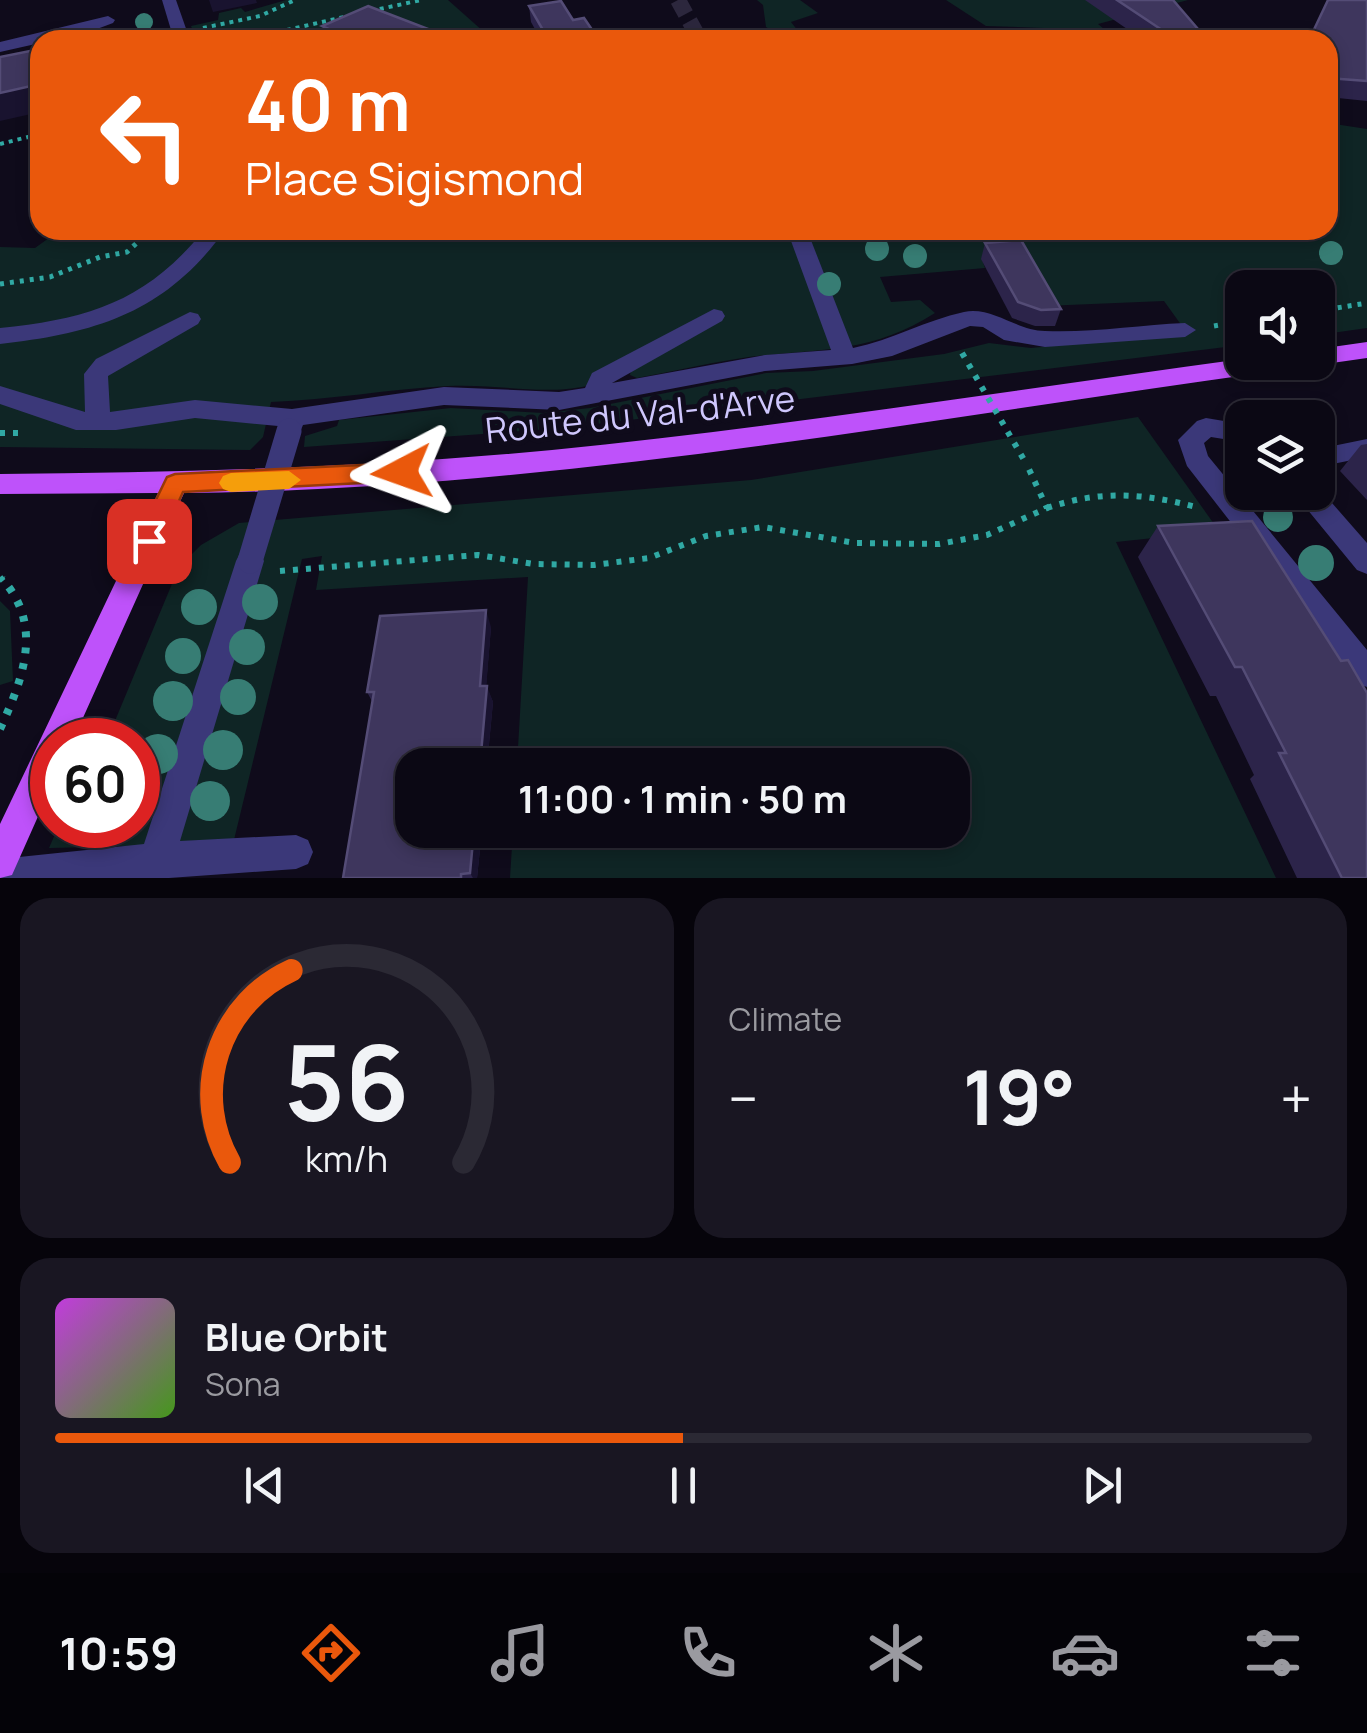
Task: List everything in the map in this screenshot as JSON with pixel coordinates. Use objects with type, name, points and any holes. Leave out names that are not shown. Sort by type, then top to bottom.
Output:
[{"type":"main road","points":[[1335,355],[1367,350]]},
{"type":"main road","name":"Route du Val-d'Arve","points":[[0,484],[259,482],[549,460],[834,428],[1225,370]]},
{"type":"main road","points":[[67,718],[175,484]]},
{"type":"main road","points":[[0,862],[30,797]]},
{"type":"street","points":[[81,30],[114,24],[115,0]]},
{"type":"street","points":[[169,0],[178,30]]},
{"type":"street","points":[[0,46],[30,45]]},
{"type":"street","points":[[0,336],[65,329],[124,310],[178,274],[207,240]]},
{"type":"street","points":[[802,240],[844,356]]},
{"type":"street","points":[[594,395],[600,379],[714,316]]},
{"type":"street","points":[[0,395],[76,421],[195,409],[290,424],[444,396],[528,402],[594,395],[766,362],[844,356],[892,348],[968,318],[988,321],[1012,335],[1045,339],[1185,330]]},
{"type":"street","points":[[98,421],[96,374],[104,365],[190,320]]},
{"type":"street","points":[[153,869],[290,424]]},
{"type":"street","points":[[1225,428],[1206,427],[1192,440],[1196,460],[1225,498]]},
{"type":"street","points":[[1335,455],[1367,448]]},
{"type":"street","points":[[1234,510],[1367,673]]},
{"type":"street","points":[[1322,510],[1367,562]]},
{"type":"street","points":[[0,877],[153,869],[296,852]]},
{"type":"path","points":[[207,30],[260,16],[295,0]]},
{"type":"path","points":[[368,12],[421,0]]},
{"type":"path","points":[[288,30],[350,16]]},
{"type":"path","points":[[0,144],[30,136]]},
{"type":"path","points":[[0,284],[50,277],[100,257],[127,252],[140,240]]},
{"type":"path","points":[[1335,308],[1367,303]]},
{"type":"path","points":[[962,353],[1047,508]]},
{"type":"path","points":[[248,570],[478,556],[534,564],[594,565],[648,558],[706,536],[763,527],[855,543],[939,544],[987,536],[1088,492],[1140,493],[1242,520]]},
{"type":"path","points":[[0,577],[17,596],[26,616],[29,643],[14,701],[0,729]]},
{"type":"green space","points":[[286,0],[448,0],[482,30],[193,30],[191,26],[218,20],[219,13],[241,8],[245,12]]},
{"type":"green space","points":[[757,0],[800,0],[818,13],[791,22],[797,30],[771,30],[766,27],[763,5]]},
{"type":"green space","points":[[946,0],[1188,0],[1098,24],[1105,30],[986,26]]},
{"type":"green space","points":[[1338,125],[1367,129],[1367,328],[1335,333],[1335,270],[1225,270],[1225,347],[564,428],[304,447],[305,436],[337,426],[339,420],[451,408],[543,413],[590,408],[766,373],[944,354],[989,343],[1031,348],[1187,333],[1164,301],[1044,306],[982,259],[985,268],[880,277],[891,302],[920,300],[935,313],[910,327],[862,344],[736,359],[637,378],[630,375],[631,371],[583,387],[540,390],[448,386],[271,402],[263,437],[250,450],[0,447],[0,247],[35,248],[46,240],[1338,240]]},
{"type":"green space","points":[[1138,417],[1219,531],[1116,542],[1276,878],[510,878],[512,848],[970,848],[970,748],[518,748],[528,577],[316,590],[322,556],[302,559],[233,844],[160,846],[160,718],[116,718],[179,567],[201,545],[239,523],[751,480]]},
{"type":"green space","points":[[0,601],[10,611],[13,681],[0,685]]},
{"type":"building","points":[[1117,0],[1173,0],[1198,29],[1210,30],[1162,30]]},
{"type":"building","points":[[1328,0],[1367,0],[1367,81],[1338,79],[1338,30],[1314,30]]},
{"type":"building","points":[[561,1],[573,20],[584,18],[592,30],[543,30],[529,6]]},
{"type":"building","points":[[368,6],[431,30],[331,30],[322,26]]},
{"type":"building","points":[[30,51],[30,86],[0,93],[0,57]]},
{"type":"building","points":[[1021,240],[1061,309],[1041,310],[1018,302],[985,243]]},
{"type":"building","points":[[1252,521],[1341,661],[1348,660],[1367,693],[1367,878],[1342,878],[1279,753],[1286,753],[1242,667],[1235,667],[1158,526]]},
{"type":"building","points":[[486,610],[480,686],[487,686],[482,748],[395,748],[395,848],[472,848],[470,873],[461,874],[461,878],[343,878],[374,692],[367,692],[380,616]]},
{"type":"tunnel","points":[[678,0],[694,30]]},
{"type":"slow traffic","points":[[231,483],[289,480]]},
{"type":"route","points":[[149,541],[175,484],[402,472]]}]
